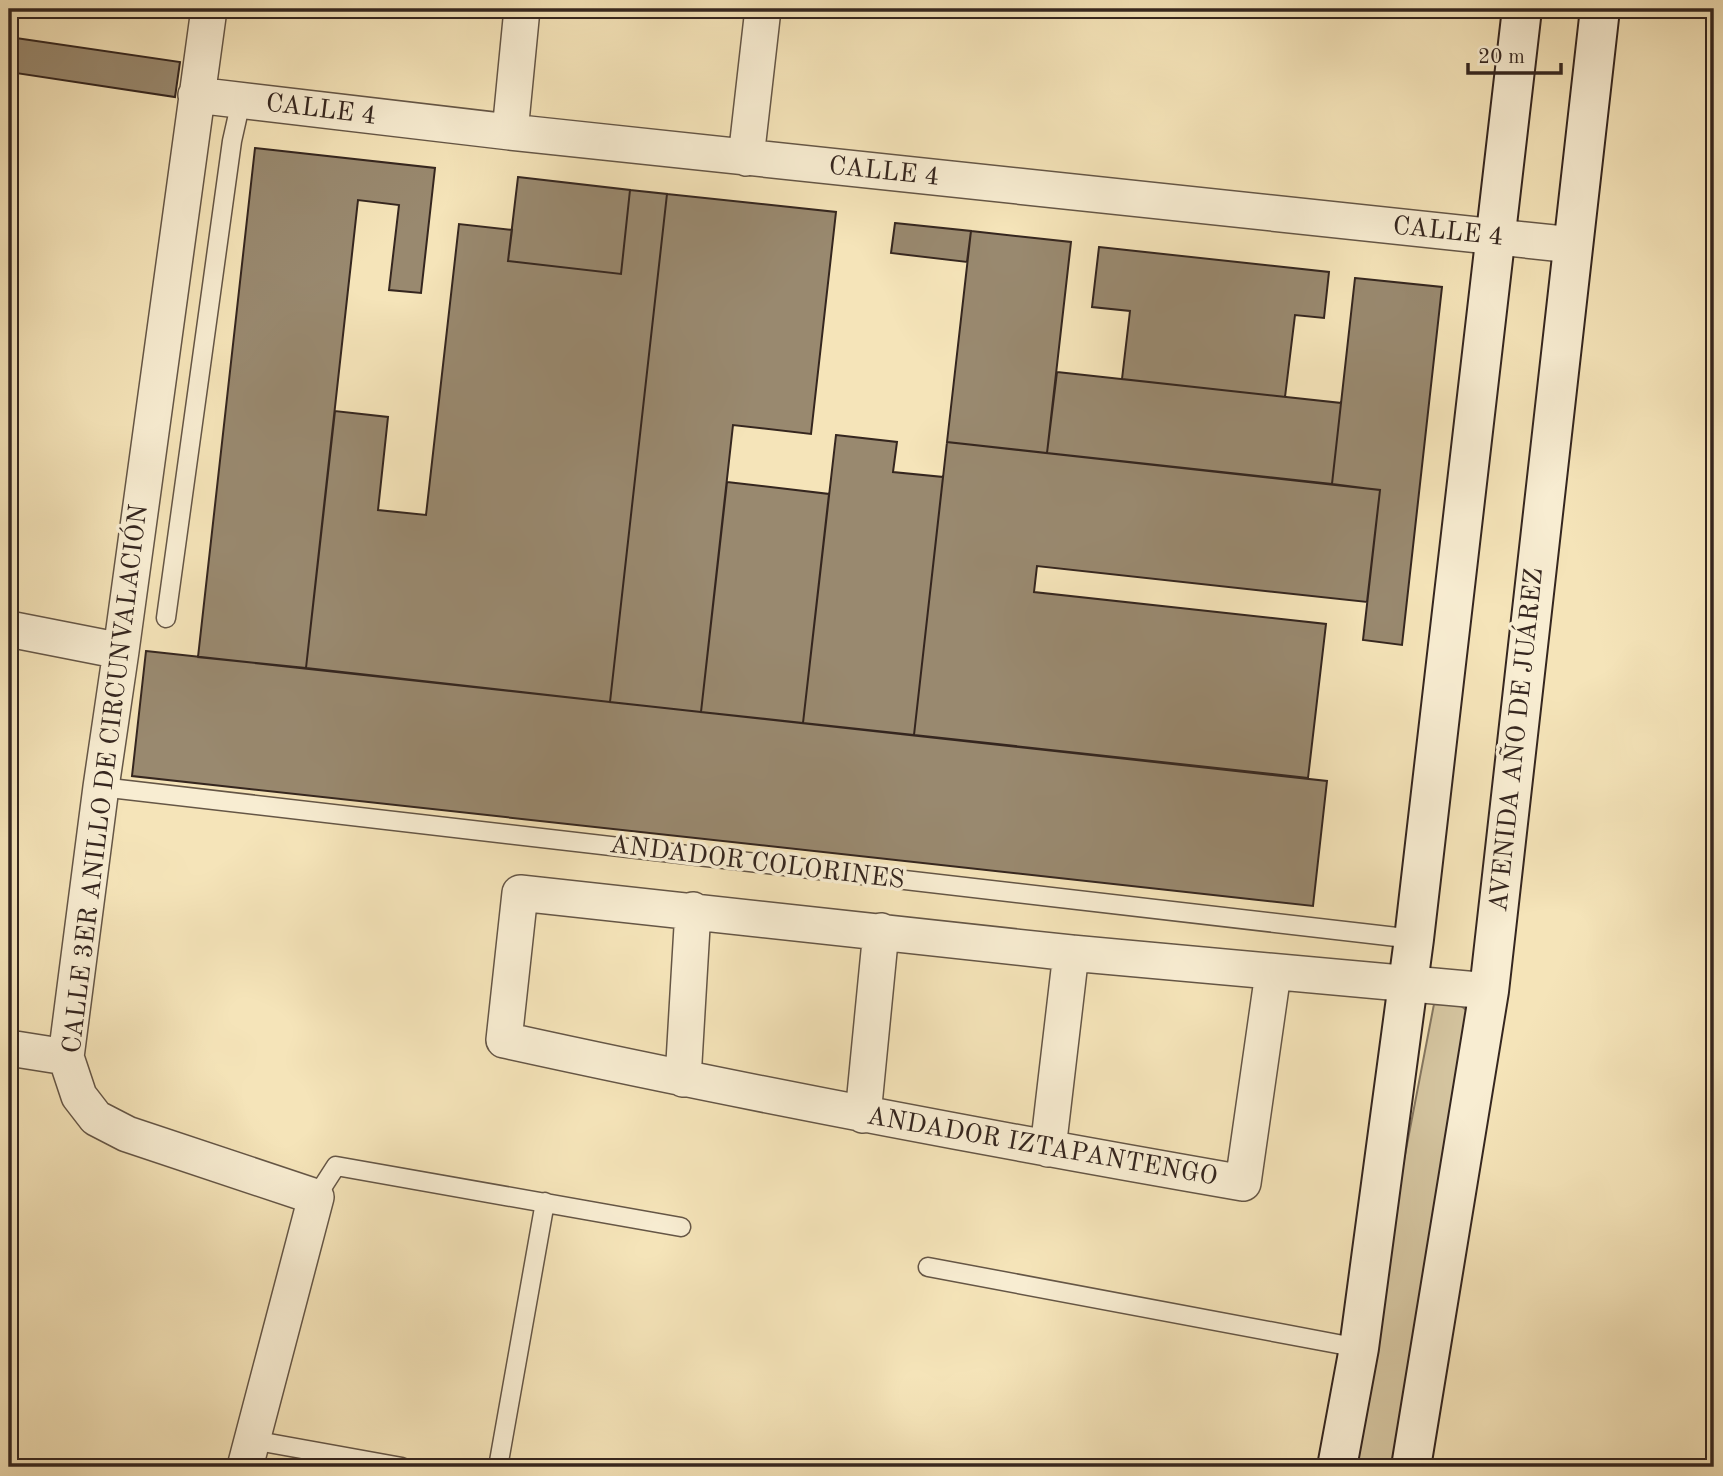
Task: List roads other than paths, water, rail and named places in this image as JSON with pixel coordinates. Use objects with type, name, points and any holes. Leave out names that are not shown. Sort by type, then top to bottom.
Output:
[{"type":"main road","points":[[1337,1467],[1359,1348],[1414,939],[1522,9]]},
{"type":"main road","name":"AVENIDA AÑO DE JUÁREZ","points":[[1411,1467],[1489,991],[1600,9]]},
{"type":"street","name":"CALLE 3ER ANILLO DE CIRCUNVALACIÓN","points":[[209,9],[100,787],[66,1057],[79,1096],[96,1118],[127,1134],[316,1197]]},
{"type":"street","points":[[510,132],[522,9]]},
{"type":"street","points":[[747,158],[763,9]]},
{"type":"street","name":"CALLE 4","points":[[196,95],[747,158],[1573,245]]},
{"type":"street","points":[[9,629],[121,651]]},
{"type":"street","name":"ANDADOR COLORINES","points":[[504,1040],[520,892],[1273,973]]},
{"type":"street","points":[[683,1079],[693,910]]},
{"type":"street","points":[[863,1115],[881,931]]},
{"type":"street","points":[[1048,1149],[1071,953]]},
{"type":"street","points":[[1273,973],[1489,991]]},
{"type":"street","name":"ANDADOR IZTAPANTENGO","points":[[504,1040],[863,1115],[1243,1183],[1273,973]]},
{"type":"street","points":[[9,1048],[66,1057]]},
{"type":"street","points":[[249,1453],[316,1197]]},
{"type":"lane","points":[[166,618],[232,141],[241,101]]},
{"type":"lane","name":"ANDADOR COLORINES","points":[[100,787],[1414,939]]},
{"type":"lane","points":[[316,1197],[336,1166],[681,1227]]},
{"type":"lane","points":[[498,1467],[545,1202]]},
{"type":"lane","points":[[928,1267],[1359,1348]]},
{"type":"lane","points":[[249,1453],[402,1467]]}]
